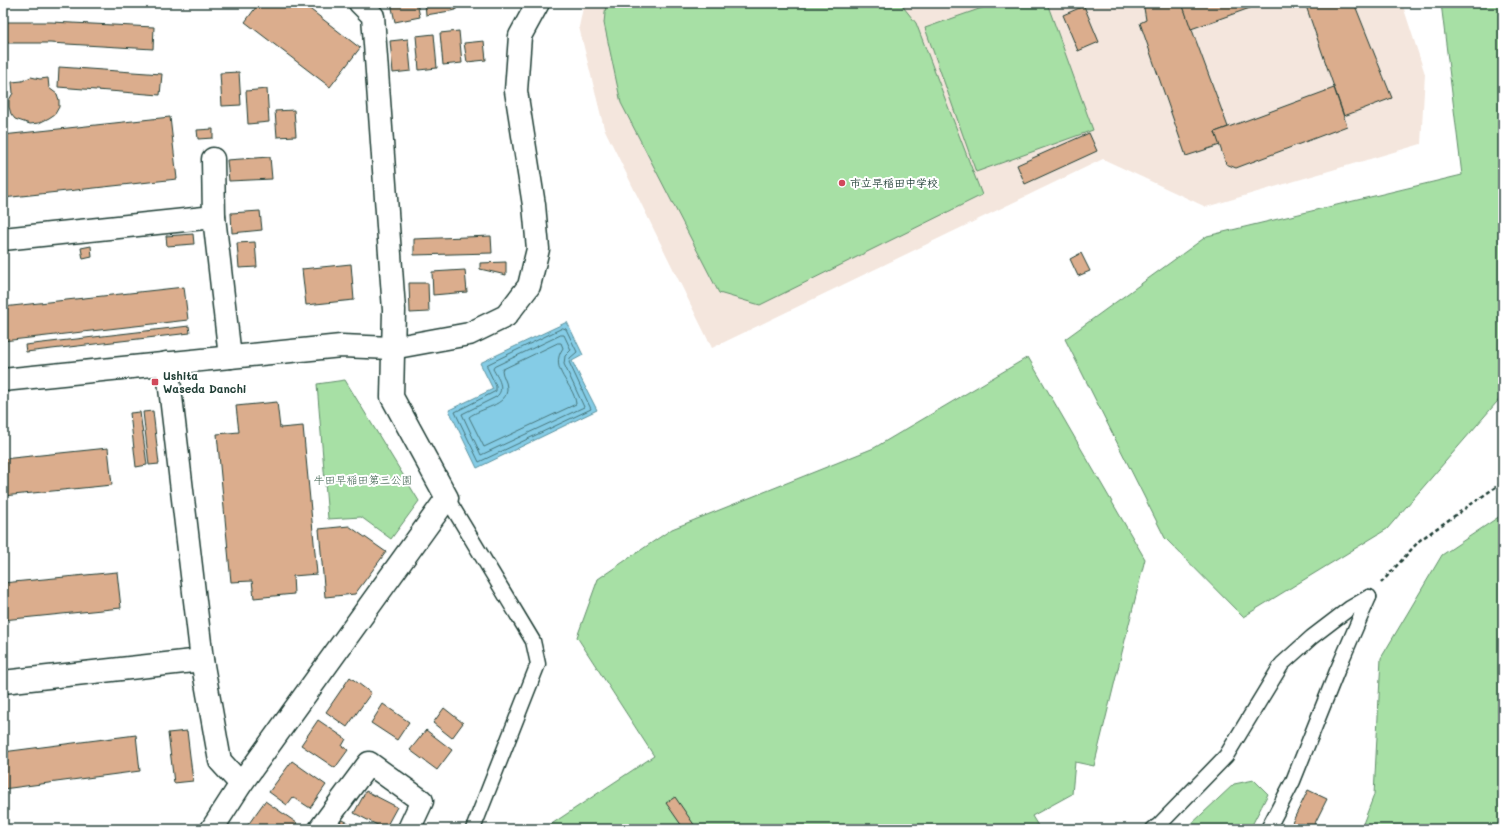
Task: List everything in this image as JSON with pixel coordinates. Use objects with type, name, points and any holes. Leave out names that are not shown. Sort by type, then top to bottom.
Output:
[{"type":"street","points":[[212,829],[241,784],[447,498],[392,397],[394,310],[373,16],[360,3]]},
{"type":"street","points":[[3,380],[341,346],[392,348],[469,334],[506,316],[530,286],[538,249],[534,205],[516,91],[520,36],[538,3]]},
{"type":"street","points":[[213,159],[214,217],[230,357]]},
{"type":"street","points":[[3,239],[214,217]]},
{"type":"street","points":[[167,364],[202,660],[220,761],[241,784]]},
{"type":"street","points":[[3,682],[202,660]]},
{"type":"street","points":[[320,829],[369,763],[422,801],[409,829]]},
{"type":"lane","points":[[447,498],[533,641],[538,664],[473,829]]},
{"type":"lane","points":[[1153,829],[1159,825],[1226,756],[1282,664],[1312,637],[1350,608],[1369,597]]},
{"type":"lane","points":[[1268,829],[1293,781],[1337,671],[1369,597]]},
{"type":"path","points":[[1369,597],[1420,540],[1503,482]]},
{"type":"shaded area","name":"市立早稲田中学校","points":[[584,3],[1402,3],[1425,74],[1421,144],[1206,207],[1103,159],[712,348],[604,128],[579,27]]},
{"type":"green space","points":[[606,3],[900,3],[916,23],[982,195],[760,305],[719,293],[621,103],[604,23]]},
{"type":"green space","points":[[996,3],[1047,3],[1093,130],[976,172],[925,28]]},
{"type":"green space","points":[[1441,3],[1503,3],[1503,395],[1387,529],[1243,617],[1165,538],[1065,339],[1207,236],[1462,175]]},
{"type":"green space","points":[[1028,357],[1145,559],[1094,766],[1075,762],[1072,794],[1032,816],[1040,829],[544,829],[654,756],[577,637],[598,579],[672,529],[874,448]]},
{"type":"green space","name":"牛田早稲田第三公園","points":[[345,380],[419,501],[391,539],[361,517],[328,519],[317,384]]},
{"type":"green space","points":[[1503,514],[1503,829],[1361,829],[1374,795],[1381,658],[1442,555]]},
{"type":"green space","points":[[1254,780],[1268,794],[1250,829],[1186,829],[1234,784]]},
{"type":"water","points":[[567,322],[583,355],[572,361],[597,410],[477,468],[449,410],[493,389],[480,363]]},
{"type":"building","points":[[259,3],[302,3],[360,48],[330,87],[245,22]]},
{"type":"building","points":[[391,3],[417,3],[420,17],[395,22]]},
{"type":"building","points":[[425,3],[455,3],[456,10],[426,15]]},
{"type":"building","points":[[1145,3],[1182,3],[1228,127],[1215,132],[1220,145],[1186,156],[1140,23],[1146,20],[1144,8]]},
{"type":"building","points":[[1182,3],[1264,3],[1191,29]]},
{"type":"building","points":[[1305,3],[1354,3],[1392,98],[1344,116]]},
{"type":"building","points":[[1084,6],[1099,42],[1078,51],[1063,15]]},
{"type":"building","points":[[3,22],[51,22],[154,27],[153,49],[50,43],[3,43]]},
{"type":"building","points":[[459,31],[462,63],[443,65],[440,33]]},
{"type":"building","points":[[434,34],[437,68],[419,70],[416,36]]},
{"type":"building","points":[[408,39],[411,71],[393,73],[390,41]]},
{"type":"building","points":[[484,41],[486,60],[467,62],[464,43]]},
{"type":"building","points":[[59,67],[162,74],[160,95],[58,87]]},
{"type":"building","points":[[239,72],[241,105],[222,106],[220,73]]},
{"type":"building","points":[[31,77],[40,79],[48,78],[49,88],[57,94],[59,107],[55,114],[49,118],[39,123],[30,124],[15,119],[11,114],[9,100],[13,93],[12,82],[22,81]]},
{"type":"building","points":[[1334,88],[1347,126],[1236,168],[1226,164],[1215,132]]},
{"type":"building","points":[[267,89],[269,122],[248,124],[246,91]]},
{"type":"building","points":[[294,110],[296,136],[277,137],[275,111]]},
{"type":"building","points":[[170,117],[177,179],[3,198],[3,135]]},
{"type":"building","points":[[213,129],[213,138],[198,139],[197,130]]},
{"type":"building","points":[[1089,133],[1097,151],[1025,184],[1017,165]]},
{"type":"building","points":[[270,157],[272,179],[229,181],[227,160]]},
{"type":"building","points":[[260,211],[262,230],[232,233],[231,213]]},
{"type":"building","points":[[193,234],[194,244],[167,246],[166,236]]},
{"type":"building","points":[[491,236],[492,253],[414,255],[414,239]]},
{"type":"building","points":[[255,242],[257,267],[239,268],[237,243]]},
{"type":"building","points":[[91,246],[92,257],[83,259],[81,248]]},
{"type":"building","points":[[1081,253],[1090,271],[1078,276],[1070,259]]},
{"type":"building","points":[[506,262],[506,275],[480,269],[480,263]]},
{"type":"building","points":[[351,264],[354,300],[306,305],[302,269]]},
{"type":"building","points":[[465,270],[467,292],[433,295],[432,272]]},
{"type":"building","points":[[409,283],[428,283],[429,312],[410,313]]},
{"type":"building","points":[[184,287],[188,320],[3,341],[3,307]]},
{"type":"building","points":[[189,326],[190,333],[26,352],[25,345]]},
{"type":"building","points":[[277,402],[280,428],[303,426],[317,574],[293,576],[294,594],[254,598],[252,581],[231,582],[217,434],[239,432],[236,406]]},
{"type":"building","points":[[153,411],[159,464],[149,465],[143,412]]},
{"type":"building","points":[[140,412],[147,465],[136,467],[130,413]]},
{"type":"building","points":[[108,448],[112,485],[3,496],[3,459]]},
{"type":"building","points":[[349,526],[386,552],[355,594],[325,597],[319,529]]},
{"type":"building","points":[[117,572],[121,608],[3,620],[3,583]]},
{"type":"building","points":[[350,677],[371,693],[347,727],[326,712]]},
{"type":"building","points":[[383,704],[409,722],[397,740],[371,723]]},
{"type":"building","points":[[444,708],[463,723],[452,738],[433,723]]},
{"type":"building","points":[[318,720],[346,739],[342,746],[348,750],[335,768],[301,745]]},
{"type":"building","points":[[426,730],[452,750],[437,770],[410,750]]},
{"type":"building","points":[[187,731],[193,781],[174,783],[168,733]]},
{"type":"building","points":[[136,735],[140,771],[3,789],[3,752]]},
{"type":"building","points":[[292,761],[326,785],[310,808],[293,797],[287,805],[269,792]]},
{"type":"building","points":[[1308,790],[1327,799],[1312,829],[1289,829]]},
{"type":"building","points":[[366,791],[397,807],[385,829],[354,813]]},
{"type":"building","points":[[675,797],[697,829],[684,829],[666,803]]},
{"type":"building","points":[[265,801],[297,823],[292,829],[245,829]]},
{"type":"building","points":[[341,819],[360,829],[335,829]]},
{"type":"place","name":"市立早稲田中学校","points":[[842,183]]},
{"type":"place","name":"Ushita Waseda Danchi","points":[[155,382]]}]
